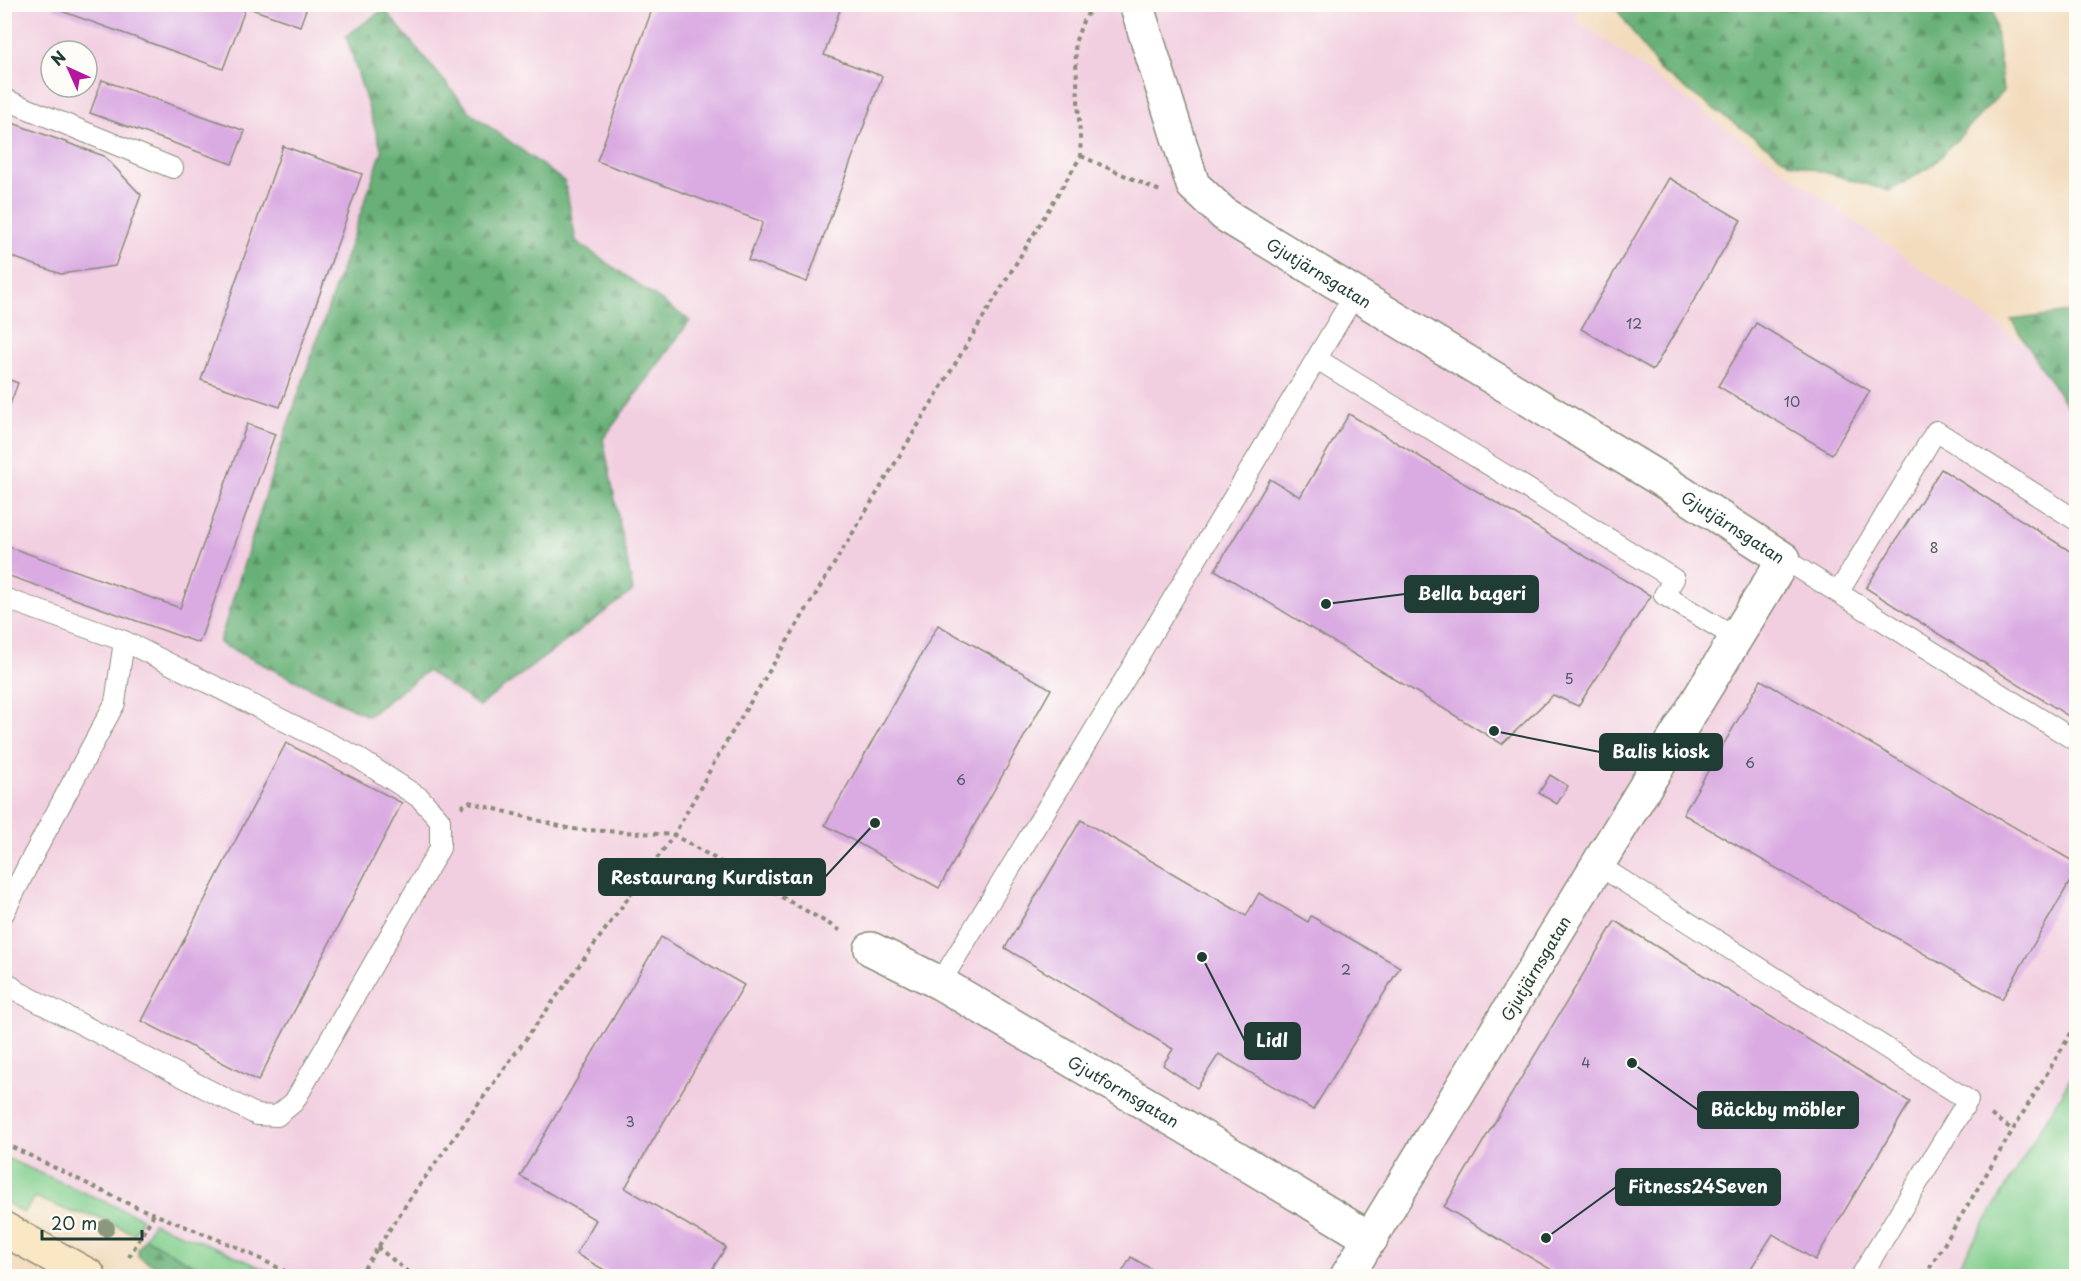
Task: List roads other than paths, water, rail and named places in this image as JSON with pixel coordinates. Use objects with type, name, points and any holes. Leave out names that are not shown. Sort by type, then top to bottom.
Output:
[{"type":"street","name":"Gjutjärnsgatan","points":[[1136,4],[1193,185],[1225,215],[1663,481],[1784,559],[1347,1276]]},
{"type":"street","name":"Gjutformsgatan","points":[[871,949],[940,984],[1184,1126],[1371,1239]]},
{"type":"street","points":[[4,1229],[90,1276]]},
{"type":"lane","points":[[4,99],[173,168]]},
{"type":"lane","points":[[940,984],[1355,294]]},
{"type":"lane","points":[[1317,360],[1674,579],[1664,595],[1736,638]]},
{"type":"lane","points":[[1838,593],[1936,431],[2076,520]]},
{"type":"lane","points":[[1784,559],[2076,741]]},
{"type":"lane","points":[[4,598],[124,641],[355,756],[420,798],[440,820],[440,848],[294,1102],[276,1116],[257,1115],[17,991],[4,980]]},
{"type":"lane","points":[[4,913],[115,703],[124,641]]},
{"type":"lane","points":[[1598,865],[1968,1100],[1861,1276]]},
{"type":"place","name":"Bella bageri","points":[[1326,604]]},
{"type":"place","name":"Balis kiosk","points":[[1494,731]]},
{"type":"place","name":"Restaurang Kurdistan","points":[[875,823]]},
{"type":"place","name":"Lidl","points":[[1202,957]]},
{"type":"place","name":"Bäckby möbler","points":[[1632,1063]]},
{"type":"place","name":"Fitness24Seven","points":[[1546,1238]]}]
